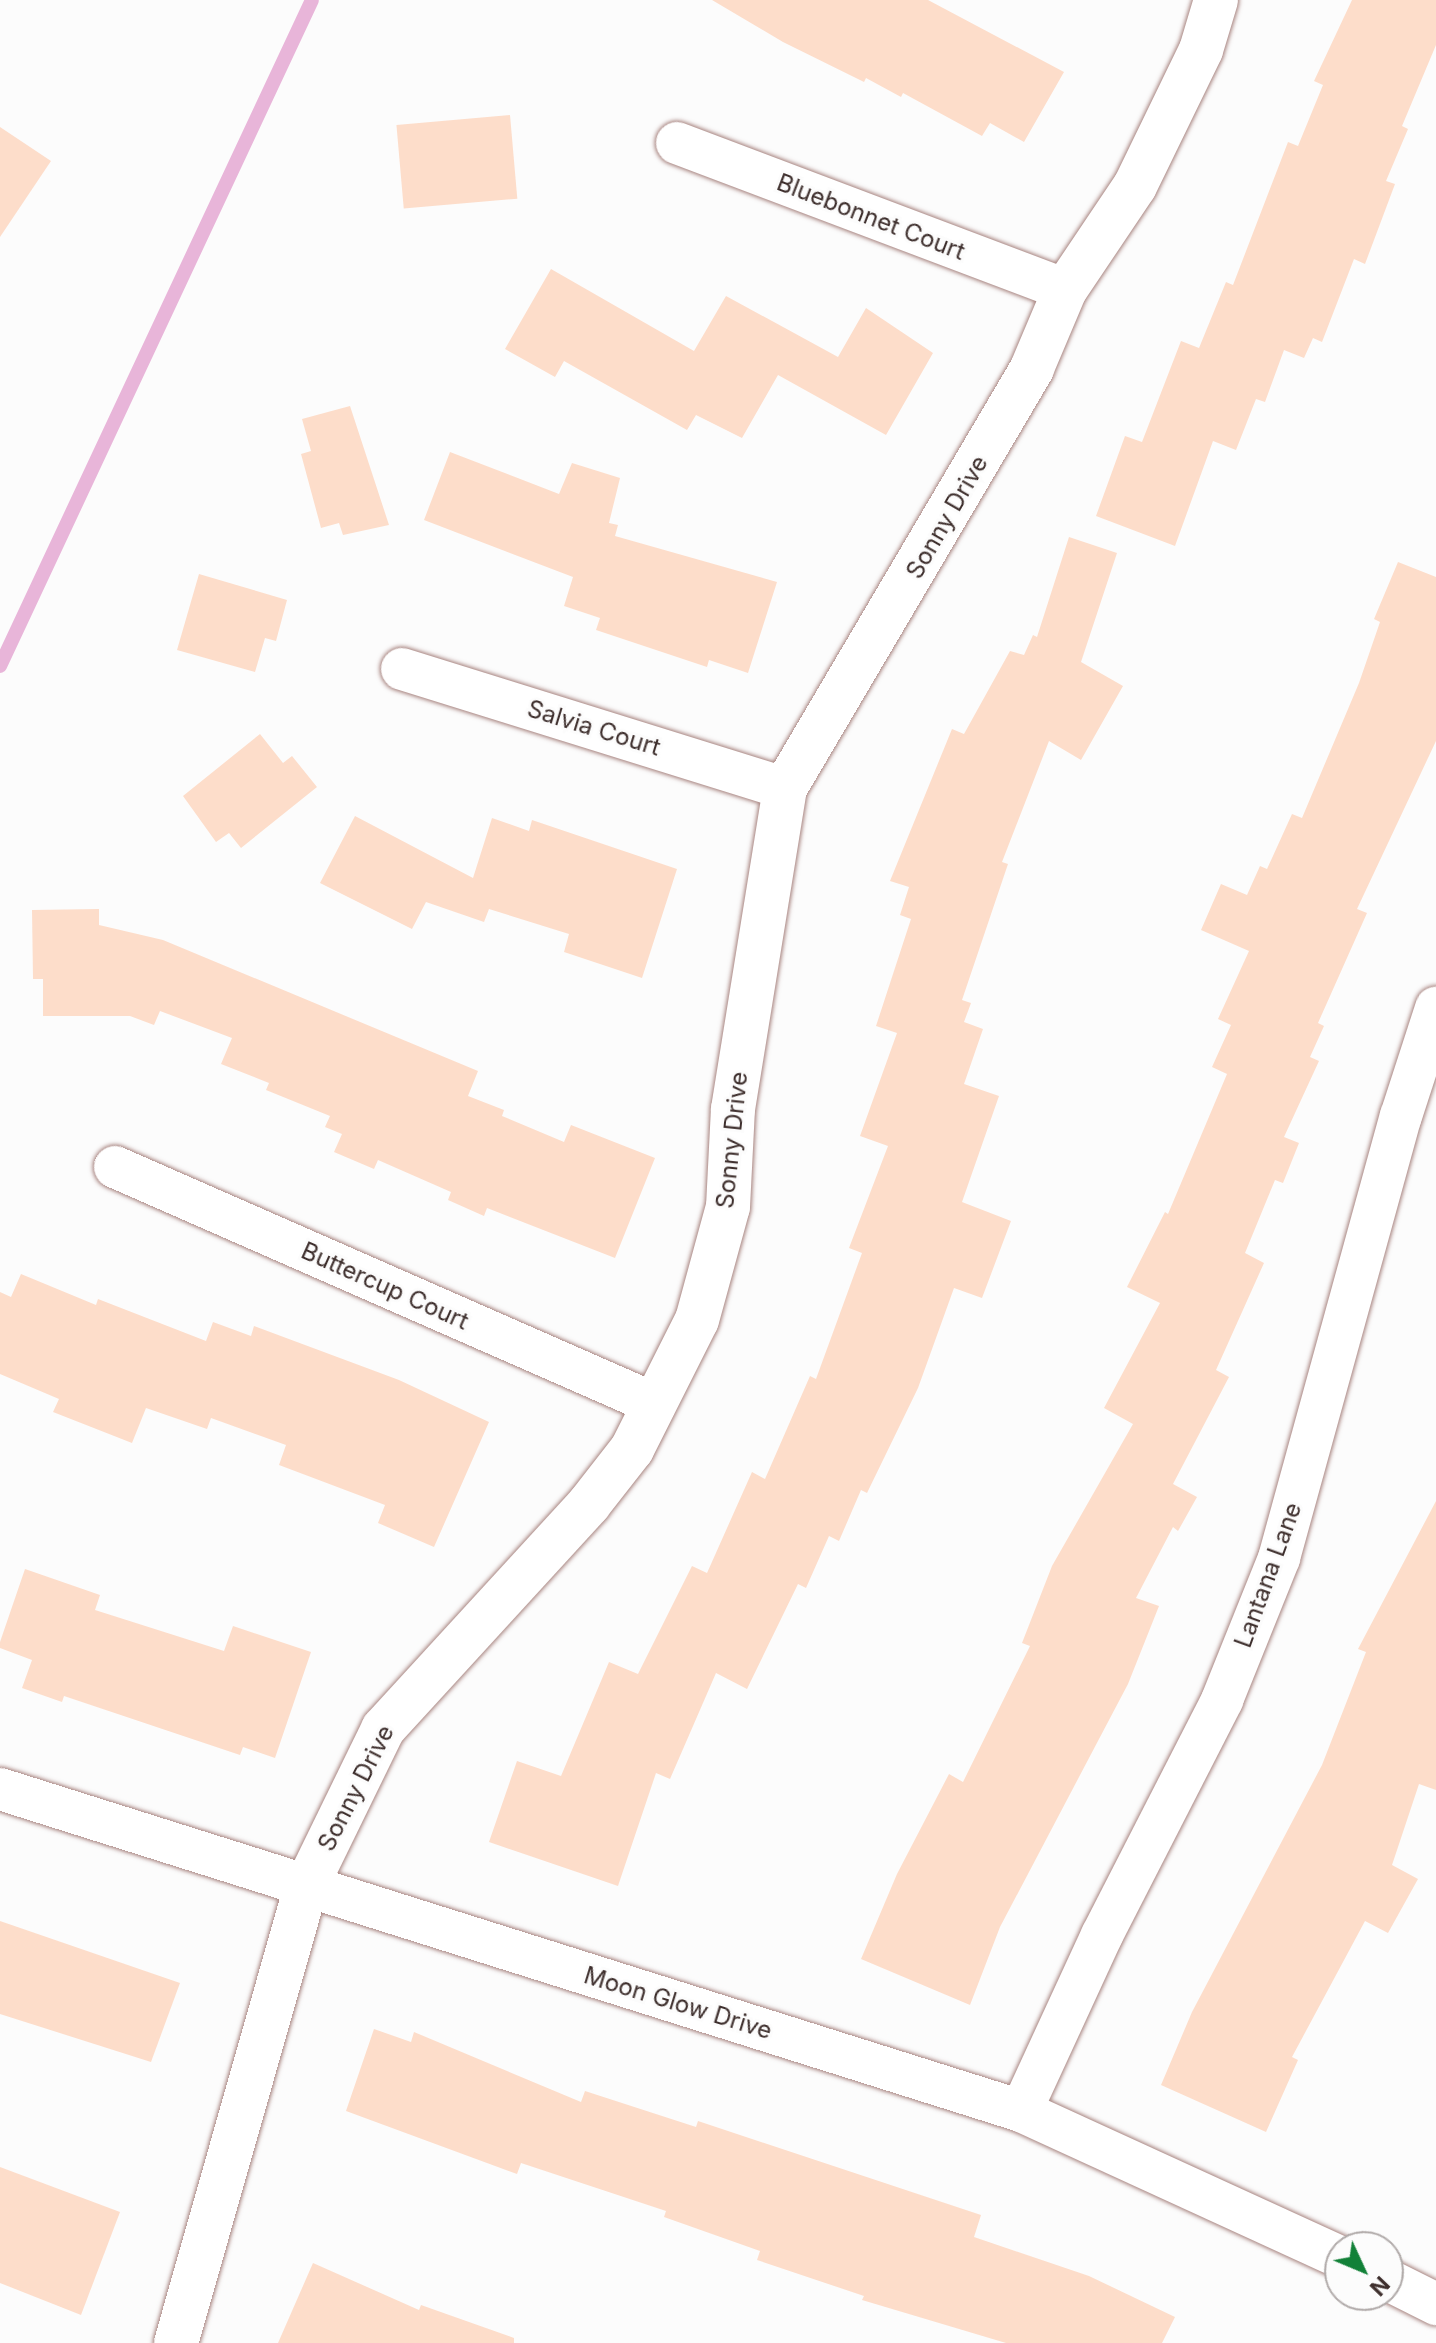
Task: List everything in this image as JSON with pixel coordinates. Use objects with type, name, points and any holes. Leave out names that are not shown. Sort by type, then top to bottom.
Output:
[{"type":"street","name":"Sonny Drive","points":[[176,2343],[306,1887],[383,1729],[589,1504],[632,1449],[697,1320],[728,1207],[733,1109],[785,788],[1032,368],[1065,290],[1135,186],[1201,50],[1216,0]]},
{"type":"street","name":"Bluebonnet Court","points":[[677,143],[1065,290]]},
{"type":"street","name":"Salvia Court","points":[[402,669],[785,788]]},
{"type":"street","name":"Lantana Lane","points":[[1021,2111],[1102,1935],[1222,1700],[1279,1558],[1401,1116],[1436,1008]]},
{"type":"street","name":"Buttercup Court","points":[[115,1167],[655,1404]]},
{"type":"street","name":"Moon Glow Drive","points":[[0,1789],[1021,2111],[1324,2250]]},
{"type":"street","points":[[1404,2288],[1436,2304]]},
{"type":"building","points":[[712,0],[928,0],[1064,72],[1024,142],[990,123],[982,136],[903,93],[901,97],[866,78],[864,82],[783,42]]},
{"type":"building","points":[[1352,0],[1436,0],[1436,45],[1402,126],[1408,129],[1386,181],[1395,184],[1365,264],[1354,259],[1322,342],[1313,338],[1304,358],[1284,350],[1265,402],[1256,399],[1236,450],[1213,441],[1175,546],[1096,516],[1125,436],[1142,442],[1181,341],[1199,348],[1226,282],[1233,285],[1288,142],[1298,146],[1323,85],[1314,81]]},
{"type":"building","points":[[510,115],[517,199],[404,209],[396,125]]},
{"type":"building","points":[[0,127],[51,161],[0,237]]},
{"type":"building","points":[[551,269],[694,351],[726,296],[838,357],[866,308],[933,353],[886,435],[778,375],[742,438],[696,415],[687,430],[564,361],[555,377],[505,349]]},
{"type":"building","points":[[350,406],[389,525],[343,535],[339,523],[321,528],[301,454],[311,451],[302,419]]},
{"type":"building","points":[[450,452],[559,494],[572,463],[620,478],[609,523],[618,525],[615,536],[777,582],[748,673],[709,660],[707,667],[596,630],[600,618],[564,606],[573,577],[424,520]]},
{"type":"building","points":[[1069,537],[1117,553],[1081,662],[1123,686],[1081,760],[1049,741],[1002,862],[1008,864],[962,1000],[971,1003],[964,1022],[983,1029],[964,1084],[999,1096],[962,1202],[1011,1221],[982,1298],[954,1288],[918,1388],[867,1493],[861,1490],[839,1541],[829,1536],[806,1588],[798,1584],[747,1689],[716,1673],[670,1779],[656,1773],[618,1886],[489,1842],[517,1761],[561,1776],[609,1662],[638,1674],[692,1566],[707,1573],[752,1472],[765,1479],[810,1376],[816,1379],[862,1253],[849,1248],[888,1146],[860,1136],[897,1033],[876,1026],[911,919],[900,915],[909,887],[890,881],[952,729],[964,734],[1010,651],[1024,655],[1033,635],[1037,637]]},
{"type":"building","points":[[1398,562],[1436,577],[1436,741],[1357,909],[1367,913],[1318,1023],[1324,1026],[1310,1057],[1319,1061],[1284,1137],[1299,1143],[1283,1183],[1275,1180],[1245,1253],[1264,1263],[1216,1370],[1229,1377],[1173,1484],[1197,1497],[1178,1531],[1173,1527],[1136,1598],[1159,1606],[1128,1684],[1000,1927],[970,2005],[861,1959],[897,1874],[949,1774],[963,1782],[1030,1646],[1022,1643],[1052,1566],[1133,1424],[1104,1408],[1160,1303],[1127,1287],[1165,1212],[1168,1214],[1227,1074],[1212,1067],[1231,1025],[1218,1019],[1249,951],[1201,930],[1221,884],[1247,895],[1260,866],[1267,869],[1292,814],[1302,818],[1359,683],[1380,622],[1374,619]]},
{"type":"building","points":[[199,574],[287,600],[276,641],[265,638],[255,672],[177,650]]},
{"type":"building","points":[[260,734],[283,763],[292,756],[317,787],[241,848],[229,833],[216,842],[183,796]]},
{"type":"building","points":[[355,816],[473,878],[492,818],[529,831],[532,820],[677,869],[642,978],[564,952],[569,934],[489,909],[484,922],[426,902],[412,929],[320,883]]},
{"type":"building","points":[[99,909],[99,925],[163,940],[478,1071],[468,1096],[504,1110],[502,1116],[564,1142],[571,1125],[655,1158],[615,1258],[487,1208],[484,1216],[448,1200],[451,1192],[378,1160],[374,1169],[334,1152],[342,1134],[325,1127],[330,1116],[266,1090],[269,1083],[221,1064],[232,1038],[160,1011],[154,1025],[130,1016],[43,1016],[43,979],[33,979],[32,910]]},
{"type":"building","points":[[21,1274],[96,1305],[98,1299],[206,1341],[213,1322],[251,1336],[254,1326],[399,1380],[489,1422],[434,1547],[378,1523],[385,1505],[279,1465],[286,1445],[211,1418],[207,1429],[146,1408],[132,1443],[53,1412],[59,1399],[0,1374],[0,1292],[11,1297]]},
{"type":"building","points":[[1436,1501],[1436,1790],[1419,1784],[1392,1865],[1418,1879],[1388,1933],[1365,1921],[1292,2057],[1298,2060],[1266,2132],[1161,2085],[1192,2012],[1322,1765],[1366,1652],[1358,1649]]},
{"type":"building","points":[[25,1569],[100,1595],[95,1610],[224,1651],[233,1626],[311,1652],[275,1758],[243,1747],[240,1755],[64,1696],[62,1702],[22,1688],[32,1660],[0,1648],[0,1642]]},
{"type":"building","points":[[0,1921],[180,1983],[151,2062],[0,2014]]},
{"type":"building","points":[[374,2029],[411,2042],[414,2032],[581,2102],[585,2091],[696,2127],[698,2121],[981,2215],[974,2237],[1089,2276],[1175,2317],[1162,2343],[1006,2343],[862,2300],[864,2296],[757,2260],[760,2251],[664,2217],[666,2211],[521,2163],[517,2174],[346,2111]]},
{"type":"building","points":[[0,2167],[120,2212],[81,2315],[0,2283]]},
{"type":"building","points":[[313,2263],[419,2310],[421,2305],[514,2338],[514,2343],[278,2343]]},
{"type":"waterway","points":[[0,666],[312,0]]}]
